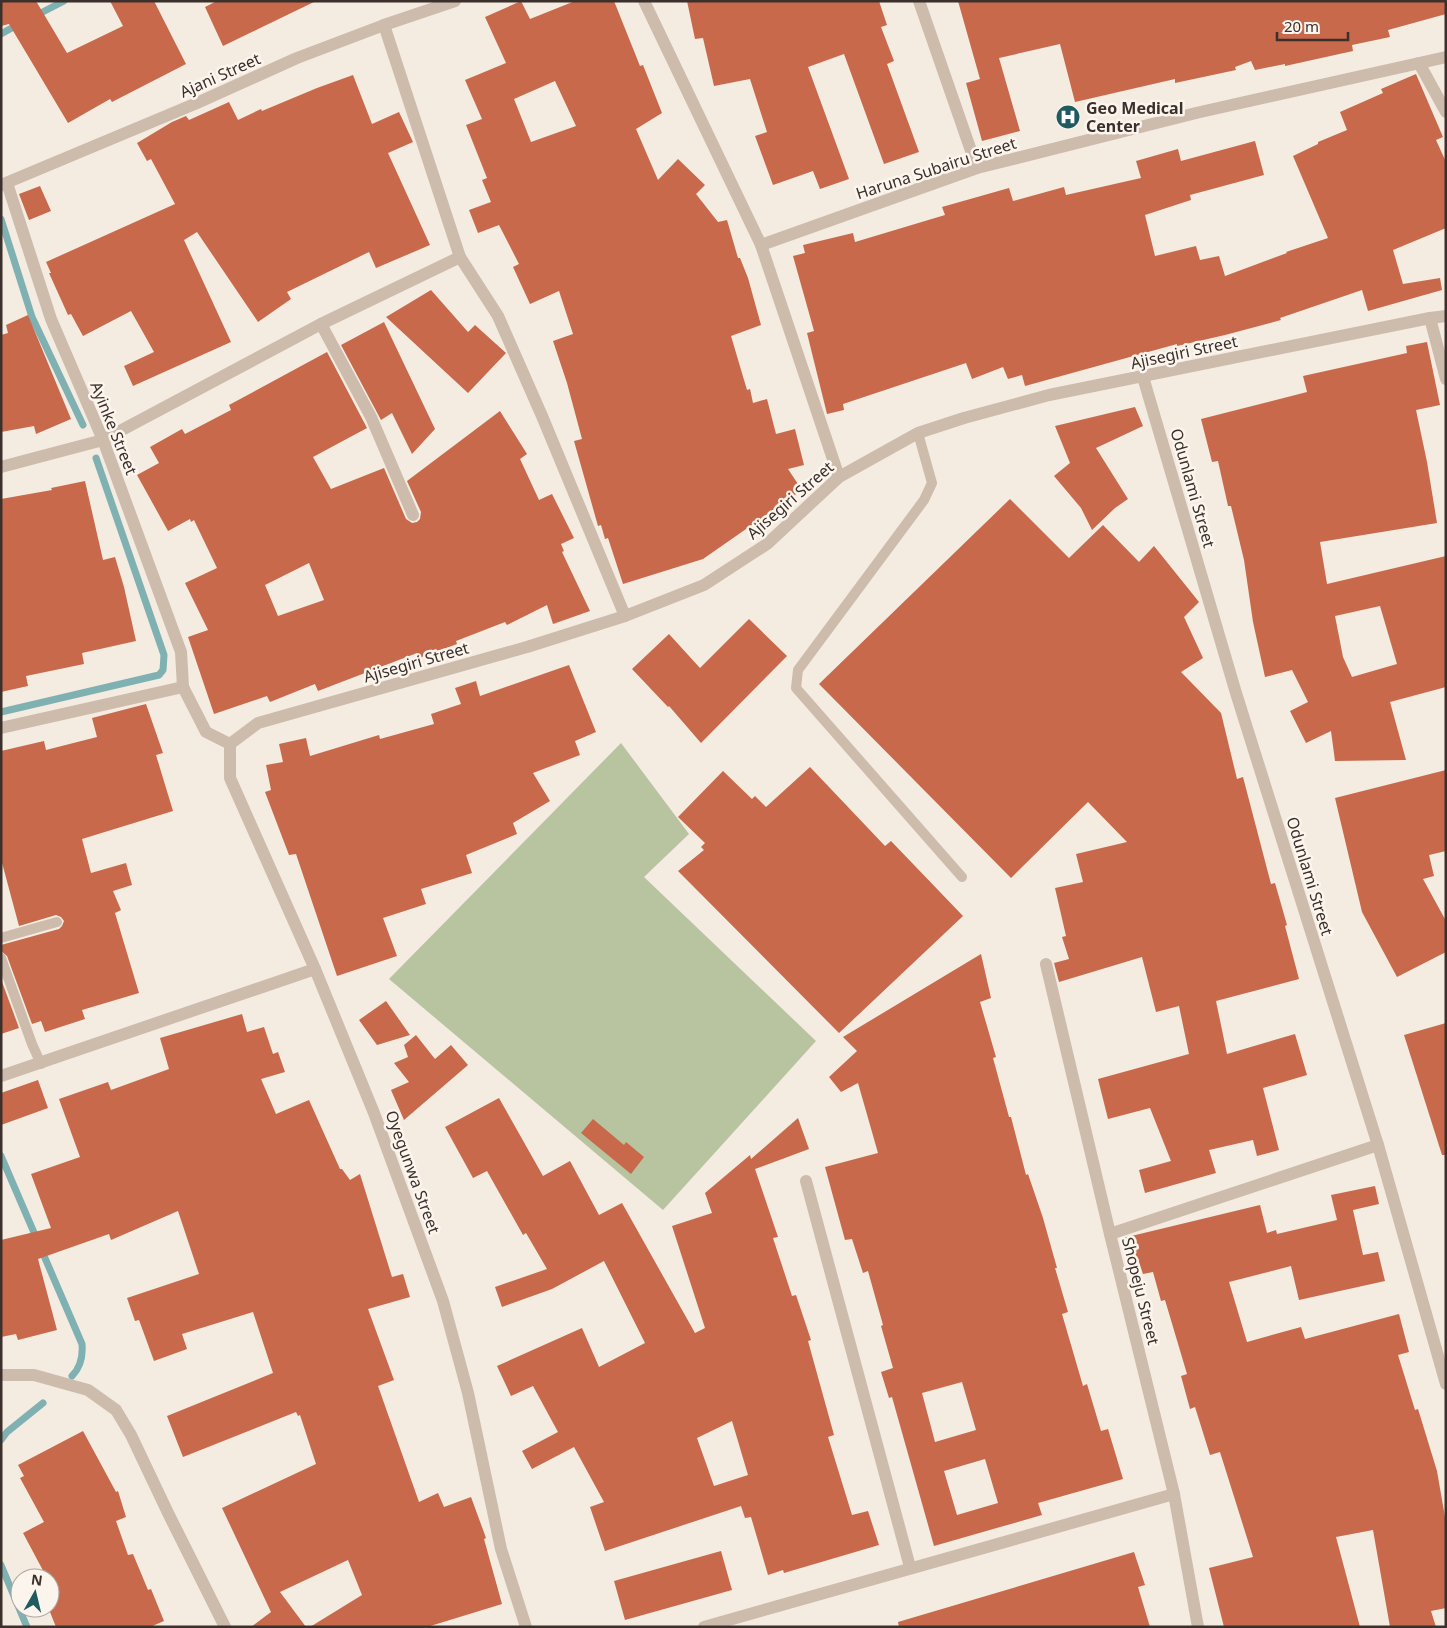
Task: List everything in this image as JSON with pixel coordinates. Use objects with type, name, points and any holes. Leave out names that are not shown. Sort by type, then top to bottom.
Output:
[{"type":"street","name":"Ajani Street","points":[[4,184],[197,103],[297,58],[384,25],[456,1]]},
{"type":"street","points":[[644,1],[762,245],[839,477]]},
{"type":"street","points":[[919,1],[977,168]]},
{"type":"street","points":[[384,25],[460,257],[498,316],[542,416],[625,616]]},
{"type":"street","name":"Haruna Subairu Street","points":[[762,245],[977,168],[1196,113],[1446,57]]},
{"type":"street","points":[[1419,63],[1446,112]]},
{"type":"street","name":"Ayinke Street","points":[[4,184],[51,319],[103,440],[181,652],[183,687]]},
{"type":"street","points":[[1,467],[103,440],[322,324],[460,257]]},
{"type":"street","name":"Ajisegiri Street","points":[[230,744],[258,723],[527,647],[625,616],[704,585],[767,544],[839,477],[918,432],[1049,396],[1446,316]]},
{"type":"street","points":[[1430,318],[1446,380]]},
{"type":"street","points":[[322,324],[371,417],[413,515]]},
{"type":"street","name":"Odunlami Street","points":[[1143,377],[1236,693],[1378,1145],[1446,1384]]},
{"type":"street","points":[[1,728],[183,687],[206,732],[230,744]]},
{"type":"street","name":"Oyegunwa Street","points":[[230,744],[230,778],[374,1113],[443,1301],[468,1393],[501,1549],[526,1627]]},
{"type":"street","name":"Shopeju Street","points":[[1046,964],[1174,1494],[1198,1627]]},
{"type":"street","points":[[1,1076],[314,970]]},
{"type":"street","points":[[1110,1234],[1378,1145]]},
{"type":"street","points":[[806,1181],[910,1567]]},
{"type":"street","points":[[1,1375],[34,1375],[88,1390],[116,1410],[131,1435],[225,1627]]},
{"type":"street","points":[[704,1627],[910,1567],[1174,1494]]},
{"type":"lane","points":[[918,432],[932,483],[924,500],[798,670],[796,688],[962,877]]},
{"type":"lane","points":[[1,938],[56,922]]},
{"type":"lane","points":[[1,958],[41,1064]]},
{"type":"green space","points":[[621,743],[689,834],[644,877],[816,1041],[663,1210],[389,979]]},
{"type":"building","points":[[1,1],[36,1],[67,53],[123,26],[110,1],[154,1],[186,64],[112,102],[110,99],[68,123],[9,24],[1,26]]},
{"type":"building","points":[[217,1],[316,1],[223,46],[205,7]]},
{"type":"building","points":[[521,1],[530,19],[575,1],[614,1],[640,66],[643,65],[662,113],[636,129],[658,180],[678,159],[705,185],[696,194],[718,222],[727,220],[738,258],[740,258],[748,278],[761,325],[731,336],[747,390],[750,389],[753,403],[767,399],[776,434],[795,429],[804,465],[788,469],[802,490],[703,559],[623,584],[608,538],[605,539],[601,525],[598,526],[574,441],[582,439],[567,383],[553,341],[573,334],[559,291],[530,304],[513,267],[519,264],[499,225],[478,233],[469,210],[491,202],[482,180],[487,178],[466,125],[482,119],[465,80],[506,63],[485,17]],"holes":[[[555,81],[576,126],[531,142],[514,99]]]},
{"type":"building","points":[[687,1],[879,1],[887,25],[881,27],[894,61],[887,64],[919,152],[884,164],[844,54],[808,67],[849,179],[820,189],[813,171],[773,185],[755,136],[767,132],[750,79],[714,86],[703,38],[695,39]]},
{"type":"building","points":[[958,1],[1446,1],[1446,14],[1388,30],[1390,37],[1352,45],[1353,51],[1285,66],[1285,64],[1255,70],[1251,61],[1235,67],[1236,70],[1175,83],[1175,79],[1075,102],[1060,44],[999,58],[1020,131],[982,141],[966,83],[980,79]]},
{"type":"building","points":[[1416,74],[1443,137],[1436,140],[1446,162],[1446,228],[1393,250],[1403,284],[1440,278],[1442,290],[1368,311],[1362,290],[1280,318],[1281,320],[1225,335],[1177,346],[1177,344],[1025,386],[1022,375],[1008,379],[1003,367],[972,379],[966,363],[843,404],[844,410],[827,414],[807,333],[814,331],[793,256],[805,253],[803,245],[853,233],[855,242],[945,215],[942,207],[1009,188],[1013,201],[1064,187],[1066,195],[1141,178],[1136,161],[1178,149],[1181,161],[1255,141],[1264,175],[1190,195],[1191,200],[1145,215],[1155,256],[1196,246],[1200,260],[1219,256],[1225,276],[1328,238],[1293,156],[1318,144],[1318,142],[1347,130],[1340,112],[1383,93],[1381,89]]},
{"type":"building","points":[[353,75],[372,124],[399,112],[413,142],[388,153],[430,245],[376,268],[369,252],[287,292],[291,299],[258,322],[197,232],[184,240],[231,342],[133,386],[124,366],[154,352],[131,311],[83,336],[71,314],[68,315],[46,262],[175,204],[151,159],[147,161],[137,143],[172,122],[186,116],[189,120],[229,102],[238,120],[261,109],[262,111]]},
{"type":"building","points":[[40,186],[51,211],[29,220],[19,194]]},
{"type":"building","points":[[431,290],[468,332],[475,325],[506,353],[468,393],[386,317]]},
{"type":"building","points":[[28,315],[71,419],[36,434],[34,426],[1,432],[1,335],[8,333],[6,325]]},
{"type":"building","points":[[384,322],[435,429],[412,454],[392,413],[381,420],[341,345]]},
{"type":"building","points":[[1427,342],[1440,405],[1416,410],[1437,523],[1320,542],[1327,584],[1446,556],[1446,687],[1390,702],[1406,760],[1335,761],[1331,731],[1306,743],[1290,711],[1308,702],[1292,670],[1265,677],[1253,622],[1244,560],[1231,506],[1228,506],[1218,461],[1212,462],[1201,419],[1307,392],[1303,376],[1407,353],[1406,346]],"holes":[[[1380,606],[1397,664],[1352,677],[1343,657],[1335,616]]]},
{"type":"building","points":[[327,352],[367,428],[313,457],[331,489],[384,468],[406,519],[412,523],[420,519],[421,512],[407,481],[500,411],[527,454],[520,459],[539,500],[552,494],[574,538],[561,544],[564,551],[562,552],[590,611],[553,624],[547,605],[507,625],[505,622],[456,641],[457,644],[419,658],[417,653],[318,691],[315,684],[270,702],[267,696],[214,714],[188,637],[208,630],[185,583],[217,568],[194,520],[191,522],[190,519],[168,531],[137,475],[159,463],[150,447],[182,429],[185,434],[231,410],[229,405]],"holes":[[[309,563],[324,600],[278,616],[265,585]]]},
{"type":"building","points":[[1135,407],[1143,426],[1096,448],[1128,499],[1115,508],[1092,530],[1081,508],[1054,476],[1070,463],[1055,426]]},
{"type":"building","points":[[85,481],[103,560],[115,557],[136,641],[82,653],[84,664],[26,676],[28,686],[1,692],[1,499],[52,490],[51,488]]},
{"type":"building","points":[[1010,499],[1069,558],[1103,525],[1139,562],[1154,546],[1199,602],[1184,617],[1203,658],[1181,672],[1221,713],[1237,779],[1243,777],[1271,884],[1275,883],[1299,979],[1216,1001],[1227,1054],[1295,1034],[1307,1075],[1263,1088],[1279,1150],[1257,1156],[1253,1140],[1209,1150],[1216,1173],[1145,1193],[1139,1170],[1171,1161],[1150,1108],[1108,1119],[1098,1079],[1189,1054],[1179,1006],[1156,1012],[1142,957],[1059,982],[1054,963],[1069,959],[1062,937],[1066,936],[1055,888],[1083,882],[1076,854],[1127,842],[1088,802],[1011,878],[819,684]]},
{"type":"building","points":[[749,619],[787,656],[701,743],[669,706],[632,669],[669,634],[700,668]]},
{"type":"building","points":[[569,665],[596,732],[575,741],[580,755],[533,773],[550,801],[513,823],[517,834],[466,855],[472,873],[421,889],[426,904],[383,918],[397,956],[337,976],[296,854],[289,855],[265,792],[271,790],[266,765],[283,762],[279,744],[306,738],[310,756],[379,735],[380,739],[434,724],[431,714],[461,704],[455,688],[476,681],[480,696]]},
{"type":"building","points":[[146,704],[163,753],[156,755],[173,811],[82,839],[91,873],[126,863],[132,885],[113,891],[121,910],[115,913],[139,993],[82,1010],[85,1019],[45,1032],[41,1021],[32,1024],[7,956],[1,951],[1,945],[59,929],[64,921],[56,915],[19,926],[1,859],[1,751],[44,741],[46,750],[97,737],[92,718]]},
{"type":"building","points":[[810,767],[885,846],[891,841],[963,916],[839,1033],[678,871],[704,850],[701,847],[705,843],[678,817],[723,771],[752,799],[755,796],[766,807]]},
{"type":"building","points":[[1446,770],[1446,851],[1429,855],[1434,876],[1423,879],[1446,921],[1446,952],[1397,977],[1362,912],[1335,798]]},
{"type":"building","points":[[981,954],[991,998],[980,1002],[996,1057],[993,1058],[1009,1117],[1011,1117],[1026,1175],[1028,1174],[1043,1218],[1057,1268],[1055,1268],[1068,1312],[1062,1314],[1083,1386],[1087,1384],[1101,1431],[1108,1429],[1123,1479],[1038,1503],[1042,1515],[934,1546],[892,1397],[889,1398],[881,1372],[893,1368],[868,1271],[863,1273],[852,1239],[845,1240],[825,1167],[878,1153],[858,1083],[841,1092],[829,1077],[857,1051],[843,1037]],"holes":[[[962,1382],[976,1430],[935,1442],[922,1393]],[[985,1459],[998,1503],[957,1515],[944,1471]]]},
{"type":"building","points":[[1,979],[19,1028],[1,1034]]},
{"type":"building","points":[[386,1001],[410,1035],[377,1045],[359,1020]]},
{"type":"building","points":[[242,1014],[247,1032],[264,1027],[273,1054],[278,1052],[285,1072],[261,1079],[276,1114],[309,1100],[340,1169],[350,1180],[360,1174],[392,1277],[403,1274],[410,1297],[368,1309],[394,1380],[378,1386],[419,1502],[438,1493],[444,1507],[471,1497],[486,1538],[484,1539],[502,1604],[427,1627],[310,1627],[362,1595],[348,1560],[280,1592],[306,1627],[251,1627],[271,1612],[222,1508],[316,1464],[300,1415],[298,1416],[296,1412],[183,1457],[167,1416],[273,1373],[253,1312],[182,1334],[187,1349],[154,1361],[139,1320],[135,1321],[127,1298],[199,1274],[178,1211],[111,1240],[109,1234],[38,1259],[57,1330],[18,1340],[16,1334],[1,1337],[1,1240],[51,1228],[31,1174],[80,1157],[59,1099],[108,1082],[111,1090],[169,1069],[160,1038]]},
{"type":"building","points":[[1446,1023],[1446,1155],[1442,1155],[1404,1035]]},
{"type":"building","points":[[416,1035],[435,1059],[451,1045],[468,1065],[404,1120],[391,1090],[409,1082],[394,1063],[408,1057],[404,1045]]},
{"type":"building","points":[[38,1080],[48,1108],[1,1125],[1,1093]]},
{"type":"building","points":[[499,1098],[543,1176],[570,1161],[599,1215],[622,1203],[695,1333],[705,1328],[672,1226],[712,1213],[705,1193],[750,1155],[751,1159],[798,1118],[809,1149],[755,1169],[778,1237],[773,1238],[792,1296],[796,1295],[811,1340],[808,1341],[834,1435],[828,1437],[852,1515],[868,1511],[879,1545],[784,1573],[783,1570],[768,1575],[751,1517],[745,1518],[741,1506],[605,1551],[590,1507],[604,1502],[574,1447],[532,1469],[522,1451],[558,1432],[533,1386],[511,1396],[497,1366],[582,1328],[599,1367],[645,1343],[604,1261],[552,1289],[502,1307],[495,1287],[547,1269],[526,1233],[523,1235],[487,1171],[473,1178],[445,1127]],"holes":[[[732,1421],[748,1475],[714,1486],[697,1438]]]},
{"type":"building","points":[[593,1119],[624,1145],[626,1142],[644,1157],[631,1174],[581,1133]]},
{"type":"building","points":[[1375,1186],[1379,1204],[1353,1210],[1363,1255],[1378,1252],[1385,1281],[1299,1300],[1291,1266],[1229,1282],[1247,1342],[1301,1327],[1305,1339],[1399,1314],[1409,1352],[1398,1355],[1415,1410],[1418,1409],[1437,1471],[1446,1523],[1446,1608],[1431,1611],[1436,1627],[1390,1627],[1373,1530],[1336,1537],[1360,1627],[1224,1627],[1209,1568],[1253,1557],[1220,1452],[1210,1455],[1195,1407],[1190,1409],[1181,1376],[1187,1374],[1165,1300],[1161,1301],[1153,1272],[1143,1274],[1138,1259],[1129,1261],[1123,1238],[1260,1205],[1267,1233],[1276,1230],[1277,1234],[1337,1220],[1331,1195]]},
{"type":"building","points":[[83,1431],[116,1492],[118,1491],[126,1517],[116,1521],[128,1555],[133,1554],[148,1590],[151,1589],[164,1621],[150,1627],[56,1627],[52,1618],[60,1618],[60,1568],[42,1568],[23,1533],[44,1522],[20,1478],[24,1476],[18,1465]]},
{"type":"building","points":[[721,1551],[732,1590],[625,1620],[614,1581]]},
{"type":"building","points":[[1134,1552],[1145,1585],[1138,1587],[1150,1627],[899,1627],[898,1622]]},
{"type":"waterway","points":[[35,16],[64,1]]},
{"type":"waterway","points":[[1,34],[19,24]]},
{"type":"waterway","points":[[1,219],[32,317],[83,425]]},
{"type":"waterway","points":[[1,712],[159,675],[163,670],[164,655],[96,458]]},
{"type":"waterway","points":[[1,1156],[82,1344],[81,1361],[78,1369],[72,1376]]},
{"type":"waterway","points":[[1,1440],[7,1432],[43,1403]]},
{"type":"waterway","points":[[1,1565],[27,1627]]},
{"type":"place","name":"Geo Medical Center","points":[[1068,117]]}]
